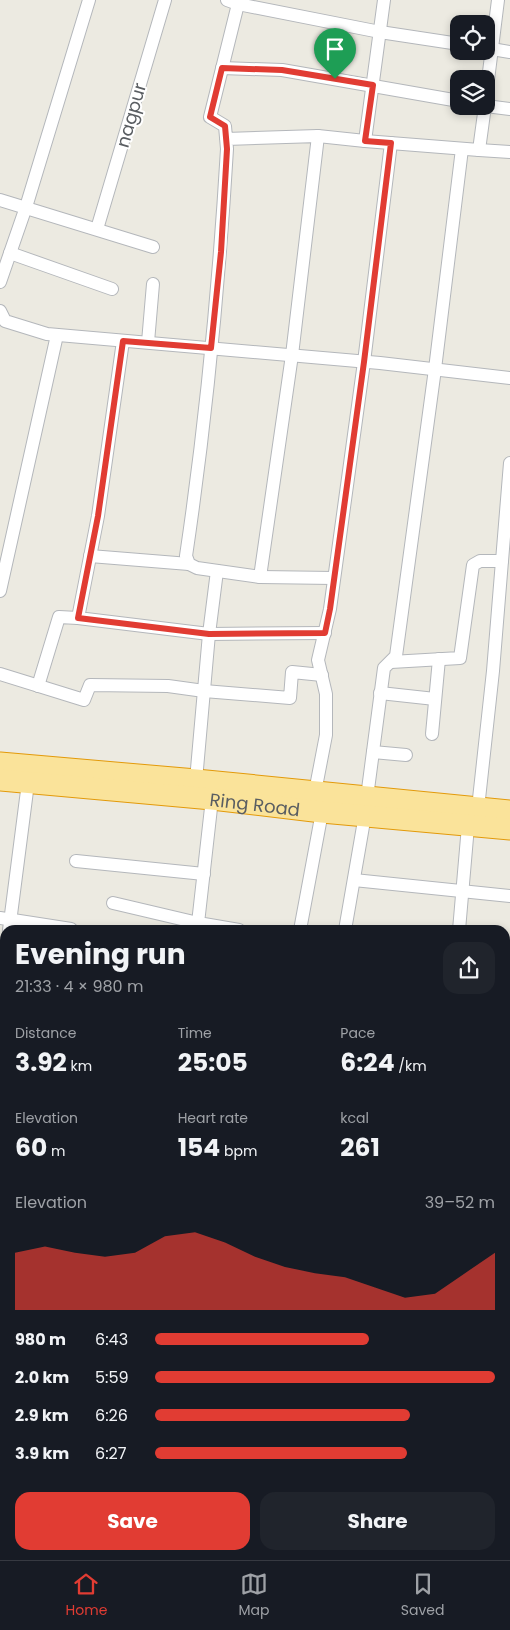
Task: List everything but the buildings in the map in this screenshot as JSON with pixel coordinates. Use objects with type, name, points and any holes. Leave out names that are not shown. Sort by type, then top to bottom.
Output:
[{"type":"highway","name":"Ring Road","points":[[0,764],[196,780],[318,802]]},
{"type":"highway","name":"Ring Road","points":[[0,780],[212,799],[318,802],[366,806],[473,817],[510,830]]},
{"type":"highway","name":"Ring Road","points":[[473,817],[510,811]]},
{"type":"street","points":[[0,282],[26,207],[90,0]]},
{"type":"street","name":"nagpur","points":[[97,229],[165,0]]},
{"type":"street","points":[[365,141],[384,0]]},
{"type":"street","points":[[495,16],[498,0]]},
{"type":"street","points":[[189,564],[186,556],[221,252],[227,149],[225,126],[210,117],[235,1],[380,32],[450,43]]},
{"type":"street","points":[[495,49],[510,52]]},
{"type":"street","points":[[222,68],[282,70],[450,99]]},
{"type":"street","points":[[495,107],[510,109]]},
{"type":"street","points":[[480,150],[485,115]]},
{"type":"street","points":[[226,139],[318,136],[510,152]]},
{"type":"street","points":[[260,576],[292,356],[318,136]]},
{"type":"street","points":[[301,925],[326,735],[326,694],[318,660],[330,609],[364,362],[391,143]]},
{"type":"street","points":[[346,925],[366,806],[384,668],[396,656],[435,369],[462,148]]},
{"type":"street","points":[[0,200],[153,247]]},
{"type":"street","points":[[10,253],[112,289]]},
{"type":"street","points":[[148,342],[153,284]]},
{"type":"street","points":[[0,312],[5,321],[47,334],[364,362],[510,378]]},
{"type":"street","points":[[0,590],[57,335]]},
{"type":"street","points":[[78,618],[98,516],[123,341]]},
{"type":"street","points":[[459,925],[462,892],[493,671],[510,463]]},
{"type":"street","points":[[90,556],[189,564],[197,568],[260,576],[334,578]]},
{"type":"street","points":[[391,662],[460,658],[473,565],[480,561],[502,560]]},
{"type":"street","points":[[196,780],[209,634],[217,571]]},
{"type":"street","points":[[38,686],[59,617],[209,634],[325,633]]},
{"type":"street","points":[[432,734],[439,660]]},
{"type":"street","points":[[0,674],[84,700],[90,685],[168,686],[290,698],[292,672],[322,675]]},
{"type":"street","points":[[380,694],[435,699]]},
{"type":"street","points":[[373,752],[406,755]]},
{"type":"street","points":[[28,782],[6,923],[28,925]]},
{"type":"street","points":[[198,922],[212,799]]},
{"type":"street","points":[[76,861],[204,874]]},
{"type":"street","points":[[354,880],[510,896]]},
{"type":"street","points":[[113,903],[213,925]]},
{"type":"route","points":[[222,68],[282,70],[335,79],[373,85],[365,141],[391,143],[364,362],[330,609],[325,633],[209,634],[78,618],[98,516],[123,341],[211,348],[221,252],[227,149],[225,126],[210,117],[222,68]]}]
